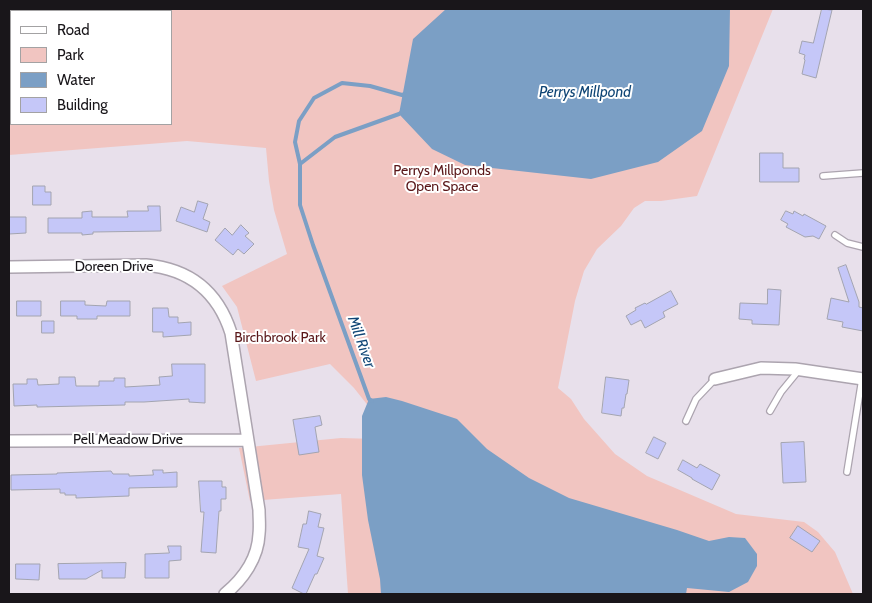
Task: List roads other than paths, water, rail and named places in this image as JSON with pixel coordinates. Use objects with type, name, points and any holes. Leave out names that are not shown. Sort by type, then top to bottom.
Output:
[{"type":"street","name":"Doreen Drive","points":[[9,267],[146,265],[174,270],[194,280],[220,307],[231,333],[259,510],[257,547],[248,569],[241,579],[225,594]]},
{"type":"street","points":[[715,379],[761,368],[799,370],[862,379]]},
{"type":"street","name":"Pell Meadow Drive","points":[[9,441],[248,440]]},
{"type":"lane","points":[[824,176],[863,173]]},
{"type":"lane","points":[[835,235],[847,243],[863,247]]},
{"type":"lane","points":[[770,410],[781,392],[799,370]]},
{"type":"lane","points":[[686,421],[696,399],[715,379]]},
{"type":"lane","points":[[847,472],[862,379]]},
{"type":"water","name":"Perrys Millpond","points":[[446,9],[730,9],[729,66],[702,131],[658,162],[591,179],[465,165],[432,149],[399,114],[413,39]]},
{"type":"water","points":[[386,397],[457,419],[487,449],[529,478],[569,498],[709,541],[729,537],[745,538],[757,554],[757,566],[748,582],[729,592],[687,588],[686,594],[381,594],[362,475],[362,416],[369,399]]},
{"type":"waterway","points":[[300,164],[295,142],[299,121],[314,98],[342,83],[370,86],[402,95],[405,94]]},
{"type":"waterway","name":"Mill River","points":[[372,401],[369,399],[300,205],[300,164],[335,137],[403,111]]},
{"type":"park label","name":"Perrys Millponds Open Space","points":[[442,180]]},
{"type":"park label","name":"Birchbrook Park","points":[[280,338]]}]
